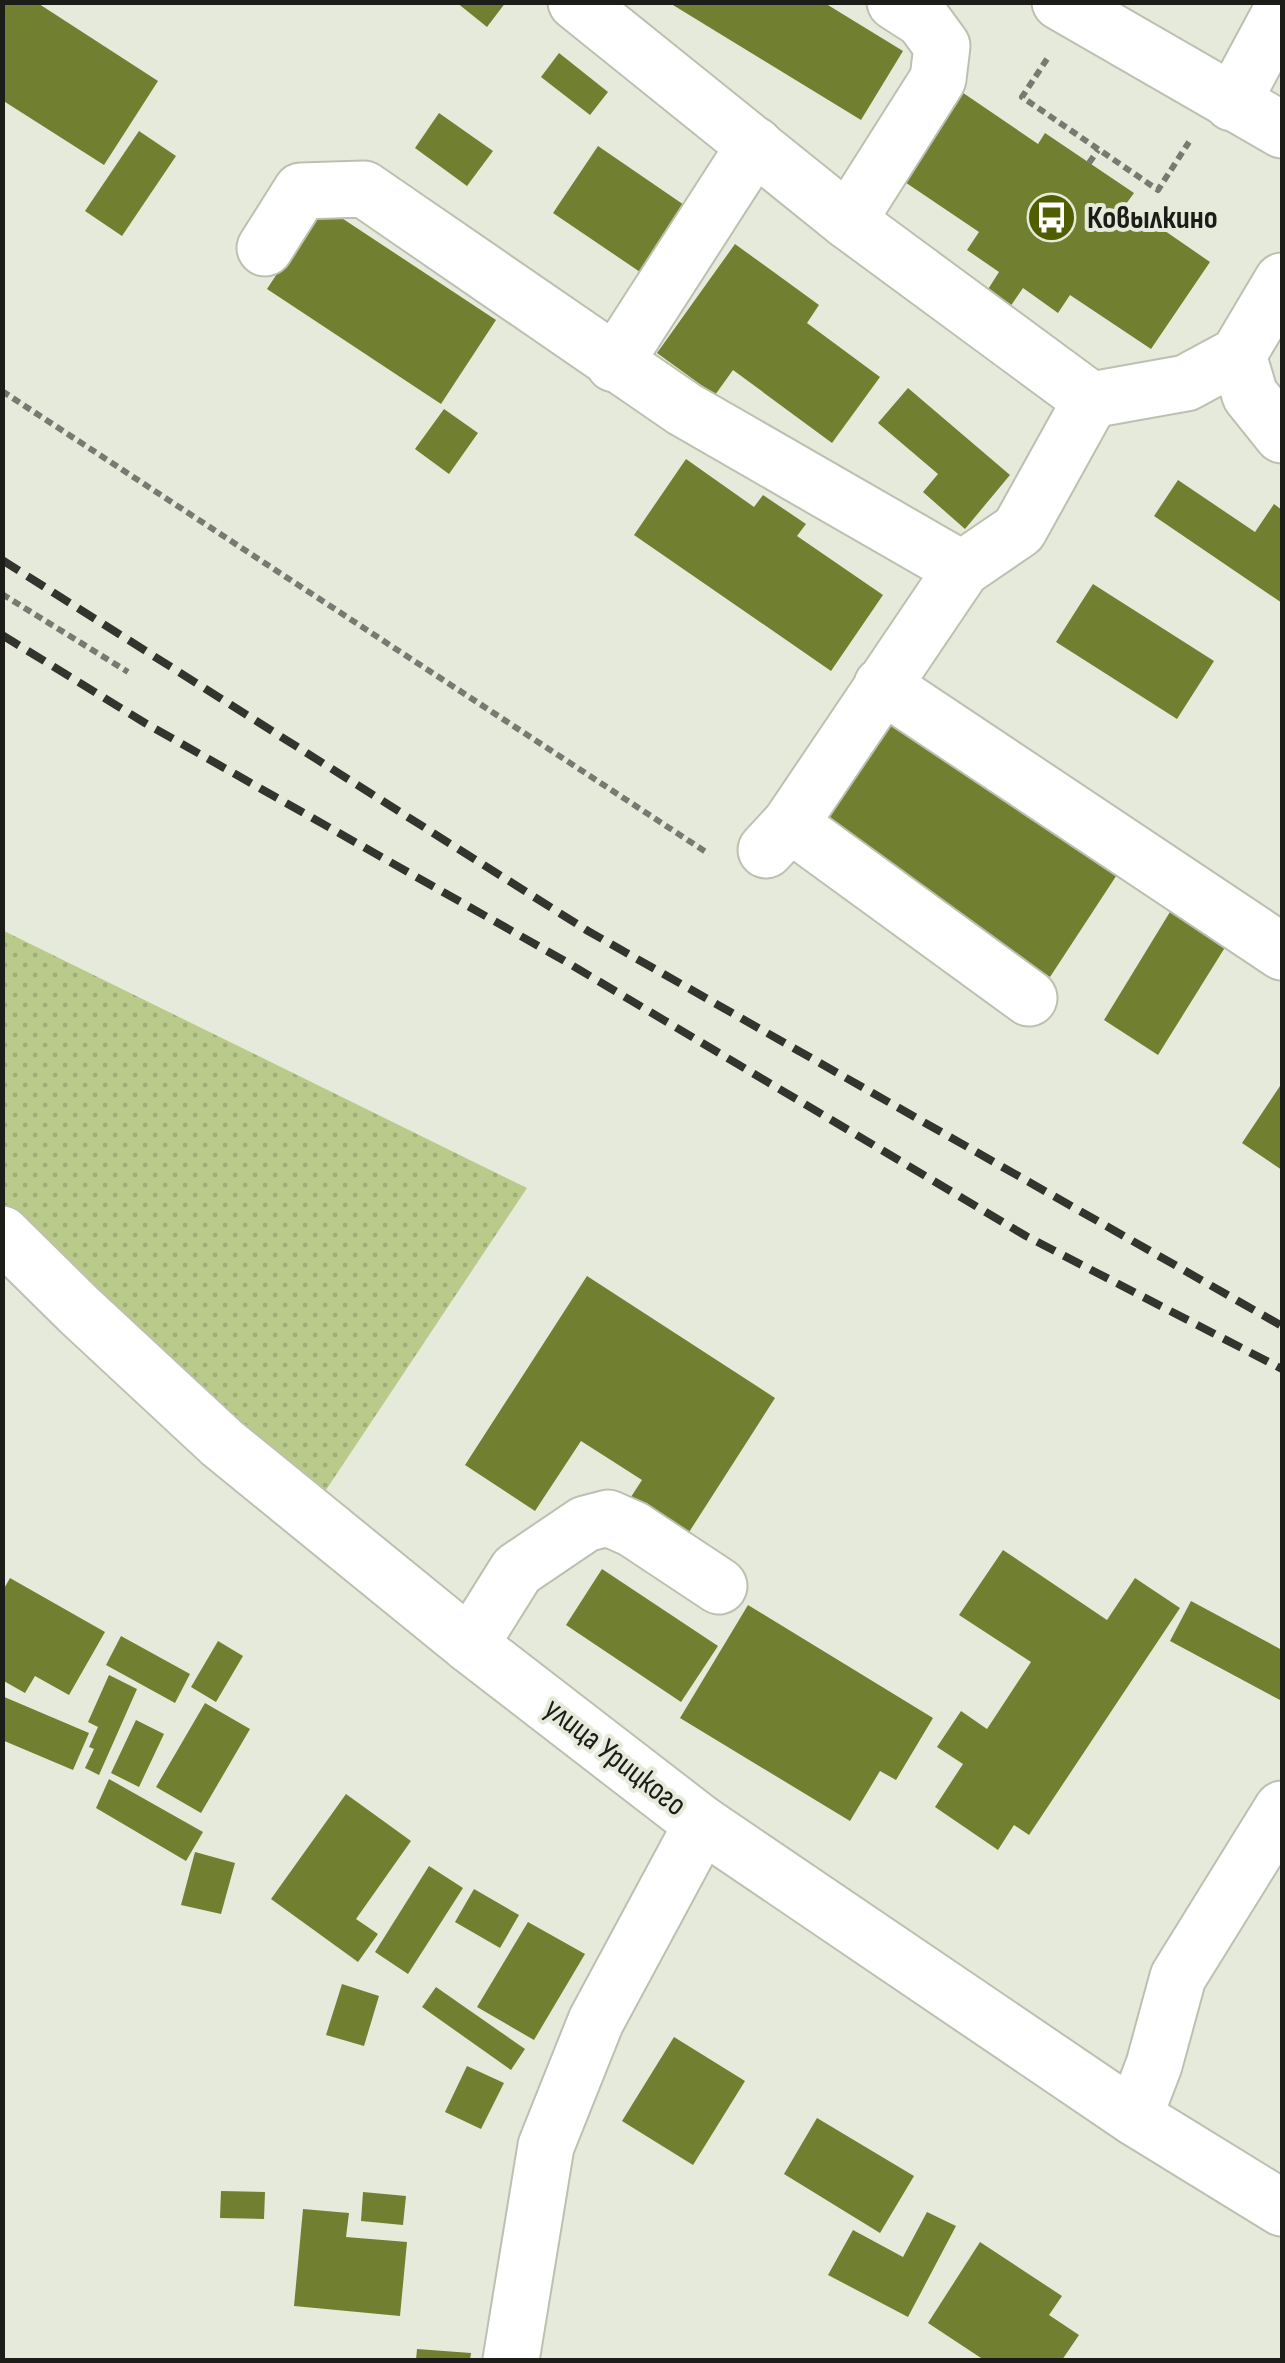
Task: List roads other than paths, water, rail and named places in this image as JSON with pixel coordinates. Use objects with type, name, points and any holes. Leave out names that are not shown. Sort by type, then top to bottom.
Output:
[{"type":"street","points":[[576,2],[848,221],[1091,400],[1186,383],[1238,355],[1282,281]]},
{"type":"street","points":[[848,221],[938,79],[942,46],[924,20],[895,2]]},
{"type":"street","points":[[1212,120],[1282,10]]},
{"type":"street","points":[[1055,28],[1212,120],[1282,130]]},
{"type":"street","points":[[614,364],[755,146]]},
{"type":"street","points":[[265,248],[302,191],[364,188],[684,410],[962,569]]},
{"type":"street","points":[[1238,355],[1250,396],[1282,434]]},
{"type":"street","points":[[1029,998],[778,837],[962,569],[1018,530],[1091,400]]},
{"type":"street","points":[[882,685],[1282,952]]},
{"type":"street","name":"улица Урицкого","points":[[2,1234],[222,1443],[470,1646],[702,1824],[1134,2117],[1282,2208]]},
{"type":"street","points":[[470,1646],[517,1570],[585,1524],[608,1518],[634,1529],[719,1586]]},
{"type":"street","points":[[1134,2117],[1154,2066],[1178,1977],[1282,1809]]},
{"type":"street","points":[[512,2360],[546,2146],[596,2021],[702,1824]]},
{"type":"railway","points":[[2,560],[588,931],[1282,1326]]},
{"type":"railway","points":[[2,635],[145,723],[563,960],[1026,1236],[1282,1369]]},
{"type":"place","name":"Ковылкино","points":[[1052,218]]}]
